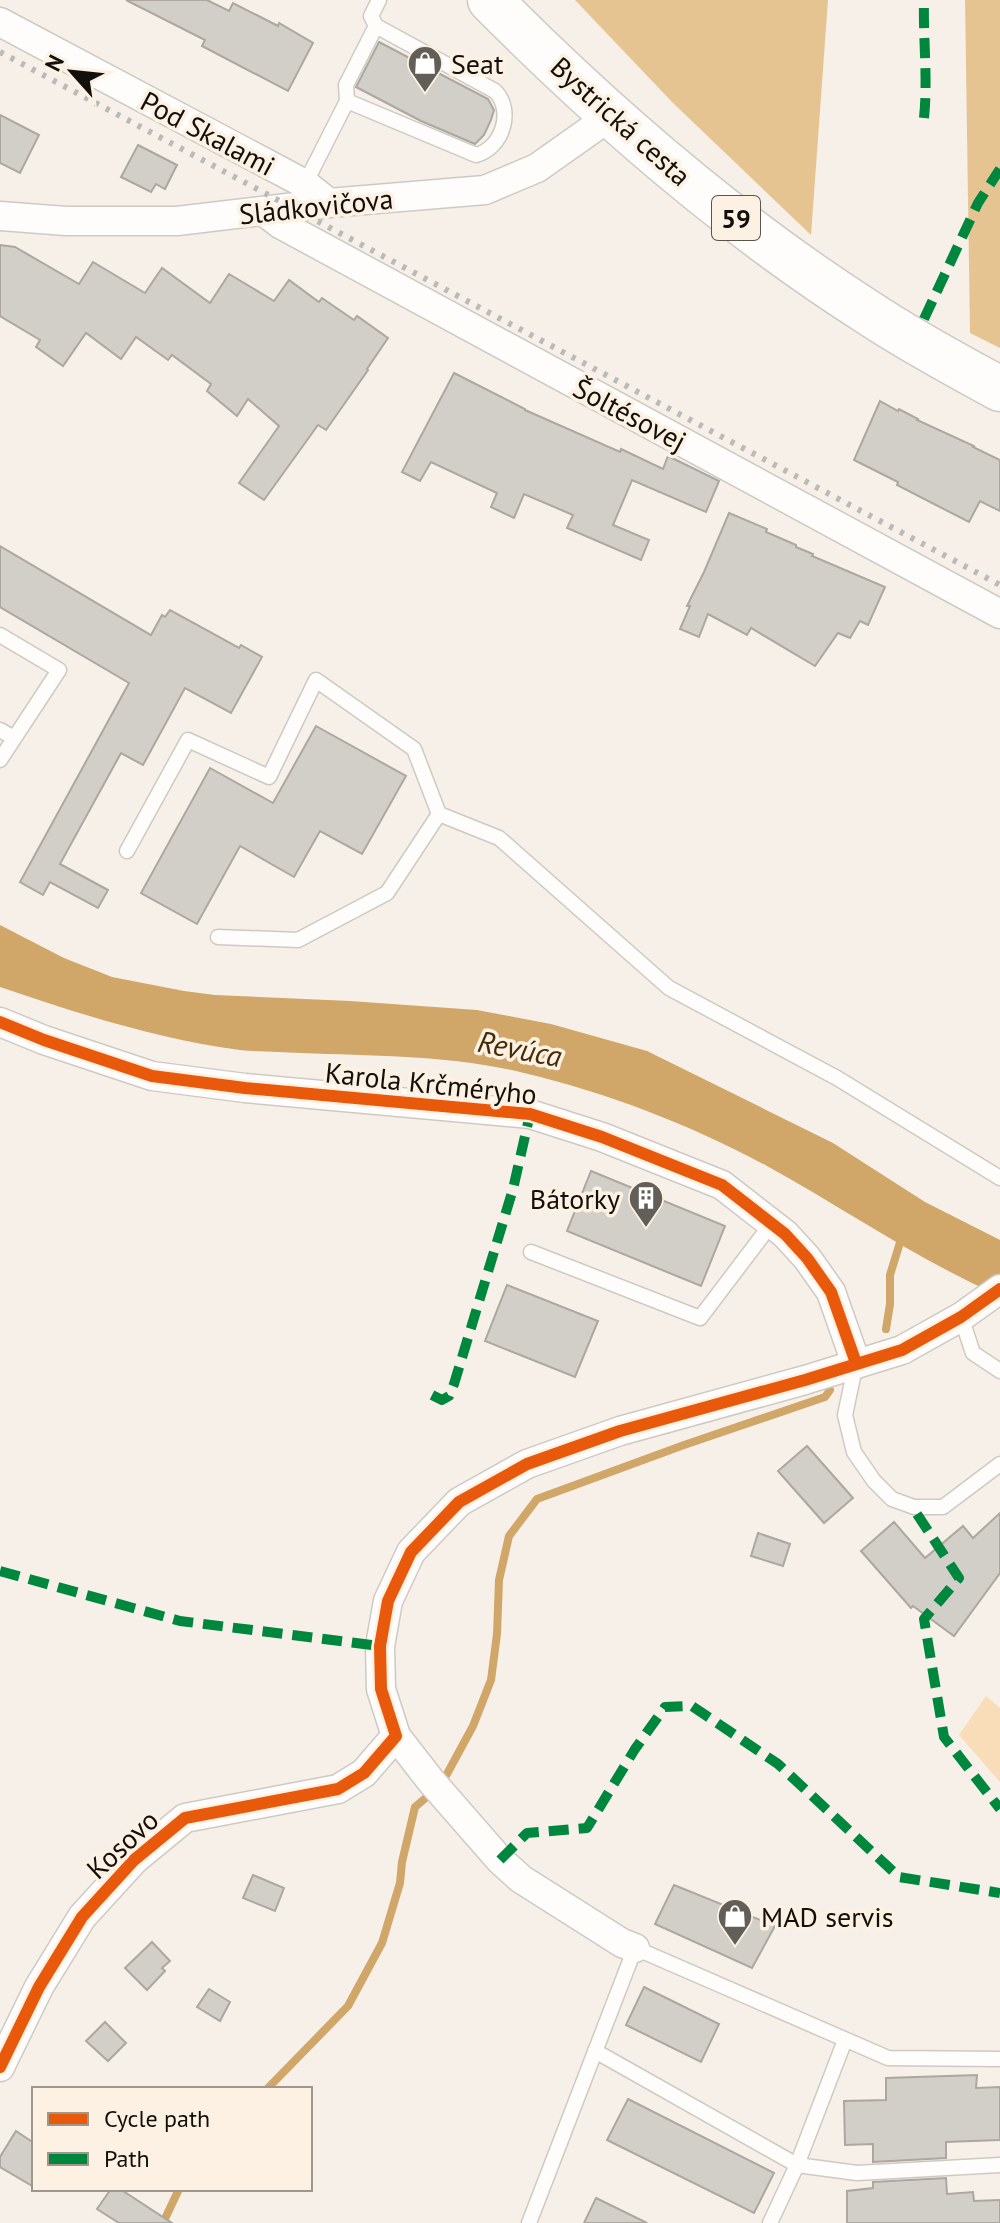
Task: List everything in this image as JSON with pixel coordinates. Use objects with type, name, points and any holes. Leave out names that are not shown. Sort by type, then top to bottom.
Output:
[{"type":"main road","name":"Bystrická cesta","points":[[490,0],[673,170],[819,279],[917,343],[1000,389]]},
{"type":"street","name":"Pod Skalami","points":[[0,22],[305,184],[329,203]]},
{"type":"street","name":"Sládkovičova","points":[[0,216],[66,221],[177,221],[329,203],[485,190],[537,168],[612,115]]},
{"type":"street","name":"Šoltésovej","points":[[263,211],[280,224],[1000,614]]},
{"type":"street","name":"Karola Krčméryho","points":[[0,1022],[152,1076],[245,1088],[530,1114],[602,1137],[722,1185],[785,1234],[831,1292],[856,1363]]},
{"type":"street","points":[[635,1948],[622,1943],[521,1879],[500,1860],[396,1736],[381,1689],[380,1646],[388,1601],[411,1552],[459,1502],[527,1464],[607,1436],[902,1350],[961,1317],[1000,1289]]},
{"type":"street","name":"Kosovo","points":[[0,2067],[39,1987],[82,1917],[144,1851],[185,1818],[338,1789],[364,1773],[396,1736]]},
{"type":"lane","points":[[347,101],[476,155],[493,145],[505,121],[505,106],[495,91],[376,26],[371,16],[379,0]]},
{"type":"lane","points":[[305,184],[347,101],[346,85],[376,26]]},
{"type":"lane","points":[[0,635],[59,670],[0,760]]},
{"type":"lane","points":[[127,851],[188,740],[269,777],[316,680],[414,749],[439,814],[499,838],[669,988],[837,1078],[1000,1178]]},
{"type":"lane","points":[[0,730],[14,738]]},
{"type":"lane","points":[[218,937],[298,940],[387,893],[439,814]]},
{"type":"lane","points":[[531,1252],[700,1318],[772,1223]]},
{"type":"lane","points":[[961,1317],[973,1353],[1000,1371]]},
{"type":"lane","points":[[856,1363],[845,1415],[854,1452],[874,1481],[892,1499],[914,1507],[943,1507],[1000,1464]]},
{"type":"lane","points":[[529,2223],[635,1948],[888,2058],[1000,2059]]},
{"type":"lane","points":[[770,2223],[797,2165],[845,2040]]},
{"type":"lane","points":[[595,2051],[797,2165],[857,2173],[1000,2165]]},
{"type":"shaded area","points":[[575,0],[828,0],[811,235],[673,103]]},
{"type":"shaded area","points":[[965,0],[1000,0],[1000,348],[970,333]]},
{"type":"shaded area","points":[[986,1696],[1000,1708],[1000,1782],[959,1735]]},
{"type":"water","name":"Revúca","points":[[0,925],[64,958],[112,977],[215,995],[477,1010],[551,1024],[647,1051],[833,1143],[925,1202],[1000,1240],[1000,1296],[940,1267],[738,1151],[679,1124],[587,1090],[524,1073],[469,1063],[413,1057],[248,1051],[209,1045],[119,1024],[0,987]]},
{"type":"building","points":[[126,0],[207,0],[229,11],[233,3],[278,26],[279,23],[313,43],[288,91],[202,46],[205,40]]},
{"type":"building","name":"Seat","points":[[379,42],[488,99],[494,110],[484,135],[475,144],[421,121],[356,87]]},
{"type":"building","points":[[0,115],[39,135],[20,173],[0,163]]},
{"type":"building","points":[[138,145],[177,165],[165,189],[156,184],[151,192],[121,177]]},
{"type":"building","points":[[0,245],[15,247],[79,284],[93,262],[145,293],[162,268],[210,303],[229,274],[274,301],[289,280],[319,302],[322,298],[354,320],[357,316],[388,338],[326,430],[318,425],[264,500],[239,483],[279,426],[248,399],[237,416],[207,391],[211,384],[172,355],[168,360],[136,337],[121,359],[86,333],[63,366],[36,347],[40,340],[0,316]]},
{"type":"building","points":[[454,373],[525,410],[620,452],[621,449],[663,469],[668,456],[719,481],[706,512],[632,480],[613,525],[649,540],[641,560],[567,528],[573,515],[524,494],[514,518],[491,507],[497,493],[431,462],[420,481],[402,472]]},
{"type":"building","points":[[880,401],[1000,460],[1000,511],[980,501],[969,522],[854,460]]},
{"type":"building","points":[[729,513],[767,529],[766,532],[812,556],[885,587],[868,625],[860,621],[850,638],[838,633],[815,666],[751,628],[747,635],[708,614],[699,637],[680,629],[690,606],[687,606]]},
{"type":"building","points":[[0,546],[151,635],[162,615],[165,617],[170,610],[239,648],[241,645],[262,657],[231,713],[185,688],[143,765],[121,753],[60,864],[108,890],[98,908],[50,882],[43,895],[20,882],[129,683],[0,607]]},
{"type":"building","points":[[316,726],[406,776],[362,854],[320,831],[294,877],[240,846],[197,924],[141,893],[210,768],[273,803]]},
{"type":"building","name":"Bátorky","points":[[591,1171],[725,1226],[701,1286],[567,1231]]},
{"type":"building","name":"Bátorky","points":[[507,1285],[598,1321],[575,1377],[485,1341]]},
{"type":"building","points":[[807,1446],[853,1498],[824,1523],[778,1471]]},
{"type":"building","points":[[1000,1513],[1000,1573],[954,1636],[913,1606],[911,1608],[861,1551],[894,1522],[925,1558],[963,1526],[973,1538]]},
{"type":"building","points":[[758,1533],[790,1544],[783,1566],[751,1556]]},
{"type":"building","points":[[253,1875],[284,1888],[275,1911],[243,1898]]},
{"type":"building","name":"MAD servis","points":[[674,1885],[775,1926],[752,1968],[655,1924]]},
{"type":"building","points":[[152,1942],[170,1961],[147,1990],[125,1968]]},
{"type":"building","points":[[644,1987],[719,2024],[701,2062],[626,2025]]},
{"type":"building","points":[[209,1989],[230,2002],[220,2021],[197,2007]]},
{"type":"building","points":[[105,2022],[126,2043],[108,2061],[86,2041]]},
{"type":"building","points":[[977,2075],[976,2088],[1000,2087],[1000,2140],[946,2142],[946,2158],[873,2162],[873,2144],[845,2145],[844,2101],[886,2100],[886,2078]]},
{"type":"building","points":[[628,2099],[774,2173],[754,2213],[607,2140]]},
{"type":"building","points":[[16,2131],[32,2142],[32,2186],[0,2167],[0,2157]]},
{"type":"building","points":[[946,2178],[947,2194],[973,2192],[974,2201],[1000,2200],[1000,2223],[847,2223],[847,2191],[873,2188],[873,2182]]},
{"type":"building","points":[[110,2191],[123,2191],[172,2223],[119,2223],[97,2209]]},
{"type":"building","points":[[596,2198],[647,2223],[584,2223]]},
{"type":"waterway","points":[[886,1329],[890,1275],[902,1236]]},
{"type":"waterway","points":[[269,2087],[348,2006],[382,1943],[400,1883],[415,1807],[441,1785],[473,1726],[491,1680],[499,1580],[509,1536],[537,1499],[825,1397],[830,1390]]},
{"type":"waterway","points":[[163,2223],[178,2191]]},
{"type":"railway","points":[[0,52],[1000,585]]},
{"type":"marked path","points":[[924,0],[924,118]]},
{"type":"marked path","points":[[924,319],[978,203],[1000,169]]},
{"type":"marked path","points":[[432,1395],[442,1400],[449,1396],[454,1384],[513,1189],[530,1114]]},
{"type":"marked path","points":[[917,1514],[959,1578],[924,1619],[944,1737],[1000,1809]]},
{"type":"marked path","points":[[0,1571],[180,1621],[380,1646]]},
{"type":"marked path","points":[[500,1860],[527,1833],[587,1828],[635,1749],[665,1707],[692,1706],[778,1764],[899,1877],[1000,1893]]},
{"type":"cycle path","points":[[0,1022],[152,1076],[245,1088],[530,1114],[602,1137],[722,1185],[785,1234],[831,1292],[856,1363]]},
{"type":"cycle path","points":[[0,2067],[39,1987],[82,1917],[134,1860],[185,1818],[338,1789],[364,1773],[396,1736],[381,1689],[380,1646],[388,1601],[411,1552],[459,1502],[527,1464],[620,1431],[902,1350],[961,1317],[1000,1289]]},
{"type":"place","name":"Seat","points":[[425,94]]},
{"type":"place","name":"Bátorky","points":[[646,1229]]},
{"type":"place","name":"MAD servis","points":[[735,1947]]}]
